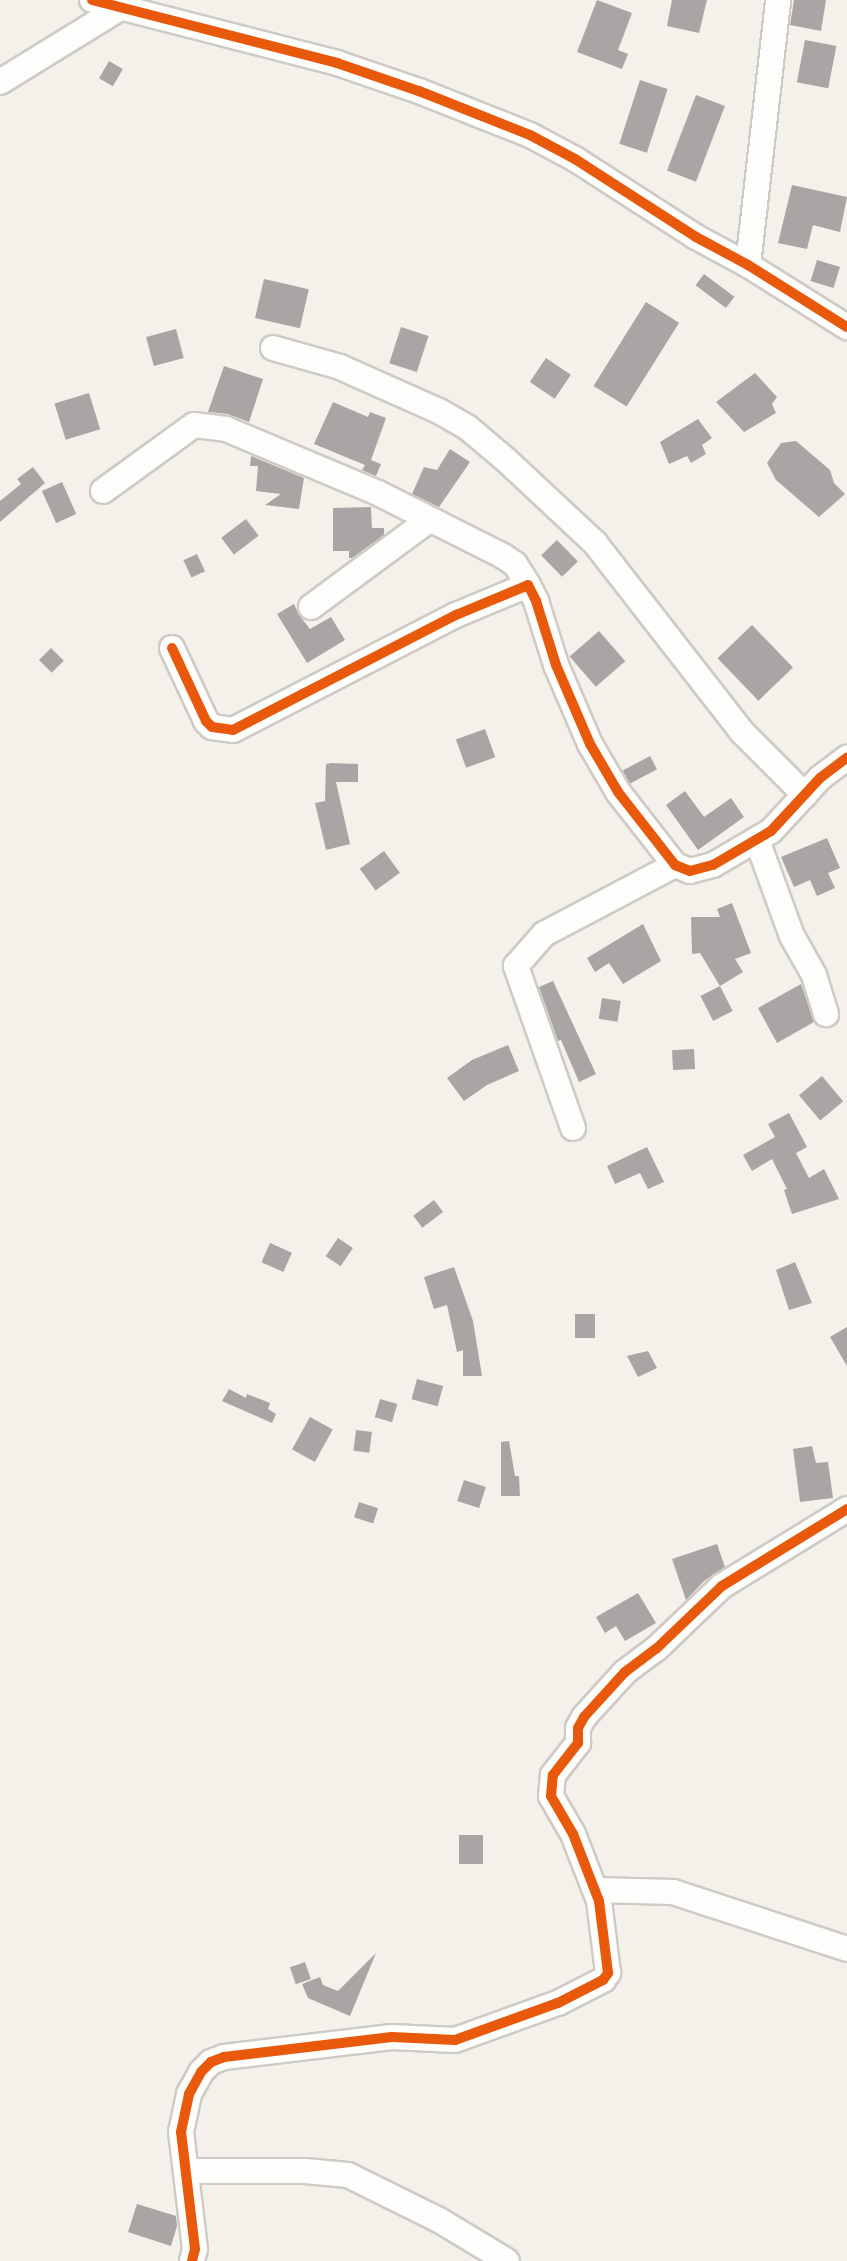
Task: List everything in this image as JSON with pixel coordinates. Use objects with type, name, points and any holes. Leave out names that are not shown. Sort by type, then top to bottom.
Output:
[{"type":"street","points":[[92,0],[337,63],[477,113],[576,159],[696,237],[748,265],[847,327]]},
{"type":"street","points":[[748,265],[778,0]]},
{"type":"street","points":[[0,82],[122,7]]},
{"type":"street","points":[[274,348],[340,367],[439,411],[467,427],[595,542],[742,732],[805,795]]},
{"type":"street","points":[[103,491],[181,433],[194,425],[204,425],[226,429],[314,464],[379,493],[503,556],[515,564],[537,601],[556,665],[590,744],[618,793],[676,865],[699,871],[757,840],[780,823],[805,795],[847,758]]},
{"type":"street","points":[[311,607],[429,520]]},
{"type":"street","points":[[172,648],[206,720],[212,727],[233,730],[456,615],[528,585]]},
{"type":"street","points":[[757,840],[792,936],[814,975],[825,1014]]},
{"type":"street","points":[[573,1128],[516,966],[544,934],[676,865]]},
{"type":"street","points":[[192,2261],[195,2249],[181,2132],[184,2106],[201,2073],[211,2062],[224,2057],[279,2049],[392,2037],[455,2040],[480,2034],[593,1988],[608,1973],[605,1929],[596,1890],[573,1834],[551,1796],[553,1775],[578,1743],[578,1728],[584,1717],[625,1672],[656,1649],[722,1586],[847,1509]]},
{"type":"street","points":[[596,1890],[673,1892],[847,1949]]},
{"type":"street","points":[[187,2171],[305,2171],[348,2175],[439,2220],[507,2261]]},
{"type":"building","points":[[597,0],[632,13],[618,50],[628,54],[622,69],[577,52]]},
{"type":"building","points":[[672,0],[707,0],[699,33],[667,26]]},
{"type":"building","points":[[794,0],[826,0],[821,31],[790,25]]},
{"type":"building","points":[[805,40],[836,46],[828,88],[797,82]]},
{"type":"building","points":[[109,61],[123,69],[113,86],[99,78]]},
{"type":"building","points":[[640,80],[668,89],[647,153],[619,144]]},
{"type":"building","points":[[696,95],[725,106],[696,182],[667,171]]},
{"type":"building","points":[[792,185],[847,197],[840,232],[813,225],[807,249],[778,243]]},
{"type":"building","points":[[817,260],[840,267],[834,288],[811,281]]},
{"type":"building","points":[[704,274],[734,297],[726,308],[696,285]]},
{"type":"building","points":[[264,279],[309,289],[300,328],[255,318]]},
{"type":"building","points":[[646,302],[679,323],[627,407],[594,386]]},
{"type":"building","points":[[401,327],[429,336],[417,372],[389,363]]},
{"type":"building","points":[[176,329],[184,358],[154,366],[146,337]]},
{"type":"building","points":[[546,358],[571,375],[555,399],[530,382]]},
{"type":"building","points":[[224,366],[263,379],[249,422],[228,414],[208,412]]},
{"type":"building","points":[[755,373],[777,397],[772,404],[776,413],[744,432],[716,402]]},
{"type":"building","points":[[89,393],[100,429],[66,440],[55,404]]},
{"type":"building","points":[[333,402],[368,417],[370,412],[386,418],[371,460],[381,464],[376,476],[362,470],[365,465],[314,444]]},
{"type":"building","points":[[698,419],[712,438],[702,445],[706,454],[691,463],[687,456],[669,464],[660,442]]},
{"type":"building","points":[[796,441],[830,470],[834,483],[845,494],[819,517],[776,480],[767,463],[781,443]]},
{"type":"building","points":[[450,449],[470,462],[439,507],[412,494],[424,467],[437,470]]},
{"type":"building","points":[[251,456],[304,478],[299,509],[265,505],[281,494],[256,491],[258,466],[250,466]]},
{"type":"building","points":[[33,467],[45,483],[0,522],[0,501],[21,484],[17,479]]},
{"type":"building","points":[[62,482],[76,514],[56,523],[42,491]]},
{"type":"building","points":[[371,507],[372,528],[384,528],[384,535],[352,558],[349,558],[349,551],[333,551],[333,508]]},
{"type":"building","points":[[246,519],[259,536],[234,554],[221,538]]},
{"type":"building","points":[[557,540],[578,562],[562,577],[541,555]]},
{"type":"building","points":[[197,554],[205,571],[191,578],[183,560]]},
{"type":"building","points":[[294,604],[310,629],[331,617],[345,640],[307,663],[277,614]]},
{"type":"building","points":[[752,625],[793,667],[758,701],[717,658]]},
{"type":"building","points":[[599,631],[625,661],[596,687],[570,657]]},
{"type":"building","points":[[51,648],[64,661],[52,673],[39,660]]},
{"type":"building","points":[[485,729],[495,757],[466,768],[456,740]]},
{"type":"building","points":[[650,756],[657,769],[630,784],[623,771]]},
{"type":"building","points":[[326,764],[358,764],[358,782],[336,782],[350,844],[326,850],[315,803],[325,801]]},
{"type":"building","points":[[685,791],[704,817],[731,798],[744,817],[698,850],[666,805]]},
{"type":"building","points":[[827,838],[840,868],[828,873],[835,888],[817,896],[810,880],[794,887],[781,857]]},
{"type":"building","points":[[384,851],[400,873],[376,890],[360,869]]},
{"type":"building","points":[[732,903],[751,953],[735,959],[743,972],[720,986],[700,953],[692,954],[691,917],[720,917],[717,909]]},
{"type":"building","points":[[643,924],[661,961],[623,984],[609,963],[595,972],[587,958]]},
{"type":"building","points":[[553,981],[596,1074],[579,1082],[561,1040],[558,1041],[539,987]]},
{"type":"building","points":[[801,984],[814,1022],[777,1043],[758,1008]]},
{"type":"building","points":[[720,986],[733,1011],[713,1021],[700,996]]},
{"type":"building","points":[[602,998],[621,1001],[617,1022],[599,1019]]},
{"type":"building","points":[[508,1045],[519,1071],[487,1085],[464,1101],[447,1078],[472,1060]]},
{"type":"building","points":[[694,1049],[695,1069],[673,1070],[672,1050]]},
{"type":"building","points":[[822,1076],[843,1101],[820,1121],[799,1095]]},
{"type":"building","points":[[789,1113],[807,1147],[796,1153],[809,1178],[824,1169],[839,1199],[792,1214],[784,1190],[787,1189],[772,1159],[752,1171],[743,1155],[775,1137],[768,1124]]},
{"type":"building","points":[[647,1147],[664,1182],[648,1189],[640,1173],[615,1184],[607,1166]]},
{"type":"building","points":[[434,1200],[443,1212],[422,1228],[413,1216]]},
{"type":"building","points":[[338,1238],[353,1248],[341,1266],[326,1256]]},
{"type":"building","points":[[270,1243],[292,1253],[283,1272],[261,1262]]},
{"type":"building","points":[[795,1262],[812,1303],[789,1310],[776,1270]]},
{"type":"building","points":[[454,1267],[473,1321],[482,1376],[463,1376],[463,1350],[457,1352],[447,1305],[434,1309],[424,1277]]},
{"type":"building","points":[[575,1314],[595,1314],[595,1338],[575,1338]]},
{"type":"building","points":[[847,1327],[847,1366],[830,1337]]},
{"type":"building","points":[[648,1351],[657,1368],[638,1377],[627,1356]]},
{"type":"building","points":[[417,1379],[443,1386],[438,1406],[412,1399]]},
{"type":"building","points":[[229,1389],[246,1398],[247,1394],[270,1403],[268,1409],[276,1414],[272,1423],[222,1401]]},
{"type":"building","points":[[380,1399],[397,1404],[392,1422],[375,1417]]},
{"type":"building","points":[[310,1417],[333,1430],[315,1462],[292,1449]]},
{"type":"building","points":[[356,1430],[372,1432],[369,1453],[353,1451]]},
{"type":"building","points":[[509,1441],[515,1476],[519,1476],[520,1496],[501,1496],[501,1442]]},
{"type":"building","points":[[812,1446],[816,1463],[828,1462],[833,1498],[800,1502],[793,1449]]},
{"type":"building","points":[[464,1480],[486,1487],[479,1508],[457,1501]]},
{"type":"building","points":[[359,1502],[378,1508],[373,1523],[354,1517]]},
{"type":"building","points":[[717,1544],[725,1567],[704,1581],[686,1600],[672,1559]]},
{"type":"building","points":[[638,1593],[656,1623],[625,1641],[616,1626],[605,1633],[596,1617]]},
{"type":"building","points":[[459,1835],[483,1835],[483,1864],[459,1864]]},
{"type":"building","points":[[376,1953],[350,2016],[308,1998],[302,1984],[320,1977],[323,1985],[338,1991]]},
{"type":"building","points":[[305,1962],[311,1979],[296,1984],[290,1967]]},
{"type":"building","points":[[137,2204],[176,2216],[177,2226],[171,2246],[128,2232]]},
{"type":"cycle path","points":[[92,0],[337,63],[419,91],[530,135],[575,159],[696,237],[748,265],[847,327]]},
{"type":"cycle path","points":[[172,648],[206,721],[212,727],[233,730],[456,615],[528,585],[536,601],[556,665],[590,744],[618,792],[675,865],[690,871],[713,865],[771,831],[820,778],[847,758]]},
{"type":"cycle path","points":[[192,2261],[195,2249],[181,2132],[189,2094],[201,2072],[211,2062],[224,2057],[392,2037],[455,2040],[558,2003],[603,1980],[608,1973],[599,1901],[573,1834],[551,1796],[553,1775],[578,1743],[578,1728],[584,1717],[625,1672],[656,1649],[722,1586],[847,1509]]}]
